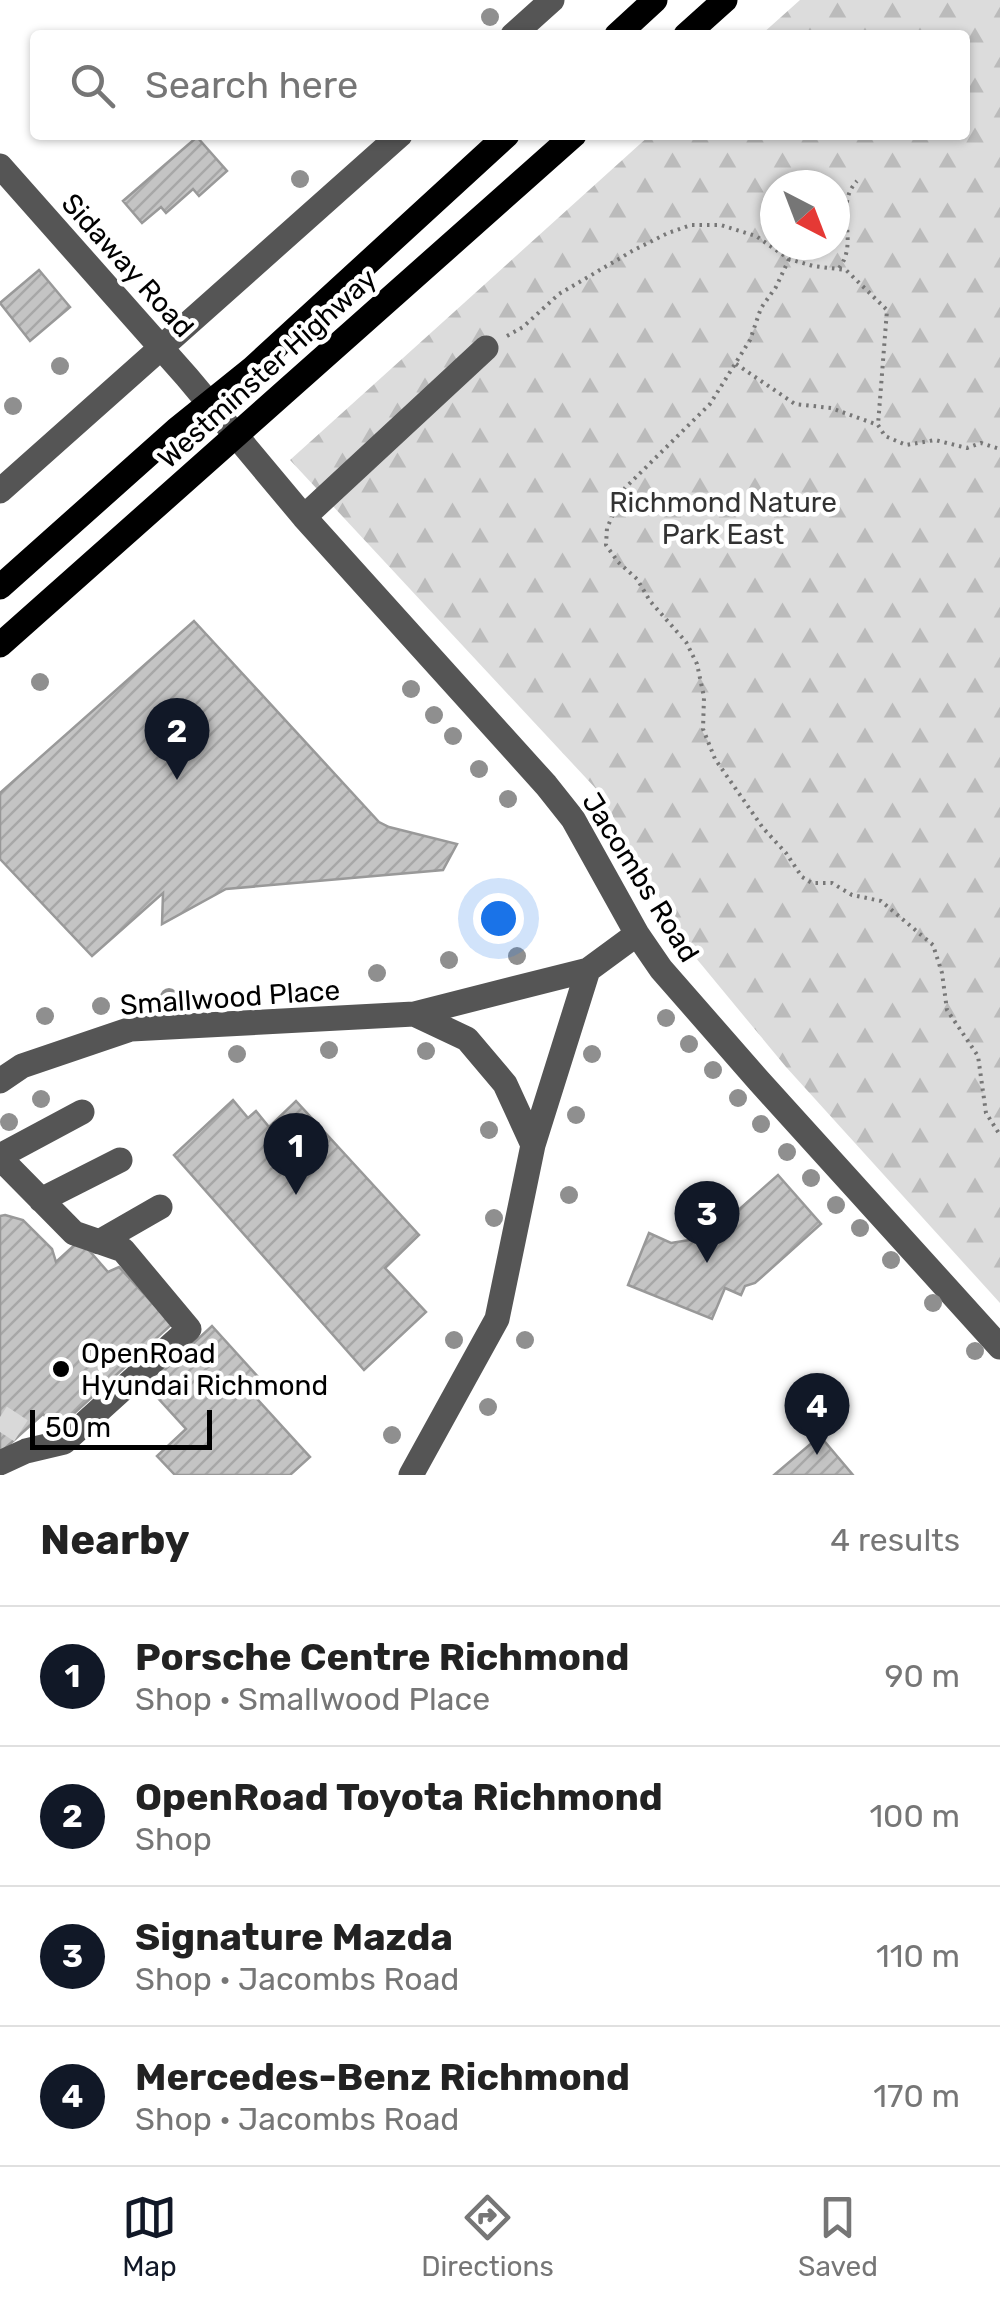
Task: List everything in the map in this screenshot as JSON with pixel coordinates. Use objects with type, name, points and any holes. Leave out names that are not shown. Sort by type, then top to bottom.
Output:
[{"type":"main road","points":[[622,30],[655,0]]},
{"type":"main road","points":[[692,30],[725,0]]},
{"type":"main road","name":"Westminster Highway","points":[[0,587],[176,430],[253,368],[502,140]]},
{"type":"main road","name":"Westminster Highway","points":[[0,645],[568,140]]},
{"type":"street","points":[[518,30],[552,0]]},
{"type":"street","points":[[0,491],[394,140]]},
{"type":"street","name":"Sidaway Road","points":[[0,166],[236,436]]},
{"type":"street","points":[[304,517],[486,348]]},
{"type":"street","name":"Jacombs Road","points":[[236,436],[564,808],[661,969],[1000,1346]]},
{"type":"street","name":"Smallwood Place","points":[[0,1081],[22,1066],[131,1029],[414,1014],[588,970],[638,934]]},
{"type":"street","points":[[411,1475],[497,1319],[532,1145],[588,970]]},
{"type":"street","name":"Smallwood Place","points":[[414,1014],[467,1040],[506,1084],[532,1145]]},
{"type":"street","points":[[0,1463],[26,1451],[64,1442],[189,1329],[123,1250],[74,1233],[0,1157],[82,1112]]},
{"type":"street","points":[[41,1200],[120,1160]]},
{"type":"street","points":[[99,1242],[160,1207]]},
{"type":"street","points":[[23,1432],[44,1446]]},
{"type":"path","points":[[839,268],[848,248],[846,200],[858,181]]},
{"type":"path","points":[[486,348],[523,327],[559,294],[668,233],[691,225],[721,225],[760,239]]},
{"type":"path","points":[[789,260],[761,308],[750,340],[710,404],[625,488],[607,528],[606,545],[686,642],[697,664],[704,696],[704,728],[714,759],[802,877],[832,883],[852,895],[880,901],[933,945],[947,1010],[978,1056],[986,1113],[1000,1134]]},
{"type":"path","points":[[792,260],[846,270],[887,310],[878,425],[884,436],[906,445],[936,440],[966,448],[981,443],[1000,448]]},
{"type":"path","points":[[736,364],[795,404],[831,408],[878,425]]},
{"type":"green space","name":"Richmond Nature Park East","points":[[800,0],[1000,0],[1000,1303],[786,1067],[691,952],[599,792],[290,460],[644,140],[970,140],[970,30],[767,30]]},
{"type":"building","points":[[194,140],[200,140],[227,171],[199,196],[193,189],[166,213],[161,207],[142,223],[123,201]]},
{"type":"building","points":[[39,270],[70,307],[30,341],[0,303]]},
{"type":"building","points":[[194,621],[379,822],[457,844],[443,870],[226,889],[162,924],[163,893],[92,956],[0,859],[0,793]]},
{"type":"building","points":[[233,1100],[248,1118],[256,1111],[269,1127],[296,1101],[419,1235],[385,1268],[426,1312],[364,1370],[174,1155]]},
{"type":"building","points":[[778,1175],[821,1224],[755,1283],[745,1286],[741,1295],[725,1288],[712,1319],[628,1285],[649,1233],[671,1243],[708,1237]]},
{"type":"building","name":"OpenRoad Hyundai Richmond","points":[[0,1216],[23,1220],[52,1249],[56,1262],[80,1240],[108,1272],[119,1267],[172,1324],[57,1429],[43,1414],[2,1451]]},
{"type":"building","points":[[212,1326],[259,1378],[248,1389],[310,1457],[290,1475],[175,1475],[157,1456],[186,1429],[147,1386]]},
{"type":"building","points":[[820,1436],[853,1475],[774,1475]]},
{"type":"tunnel","points":[[0,1417],[23,1432]]},
{"type":"place","name":"OpenRoad Toyota Richmond","points":[[177,780]]},
{"type":"place","name":"Porsche Centre Richmond","points":[[296,1195]]},
{"type":"place","name":"Signature Mazda","points":[[707,1263]]},
{"type":"place","name":"OpenRoad Hyundai Richmond","points":[[61,1369]]},
{"type":"place","name":"Mercedes-Benz Richmond","points":[[817,1455]]}]
